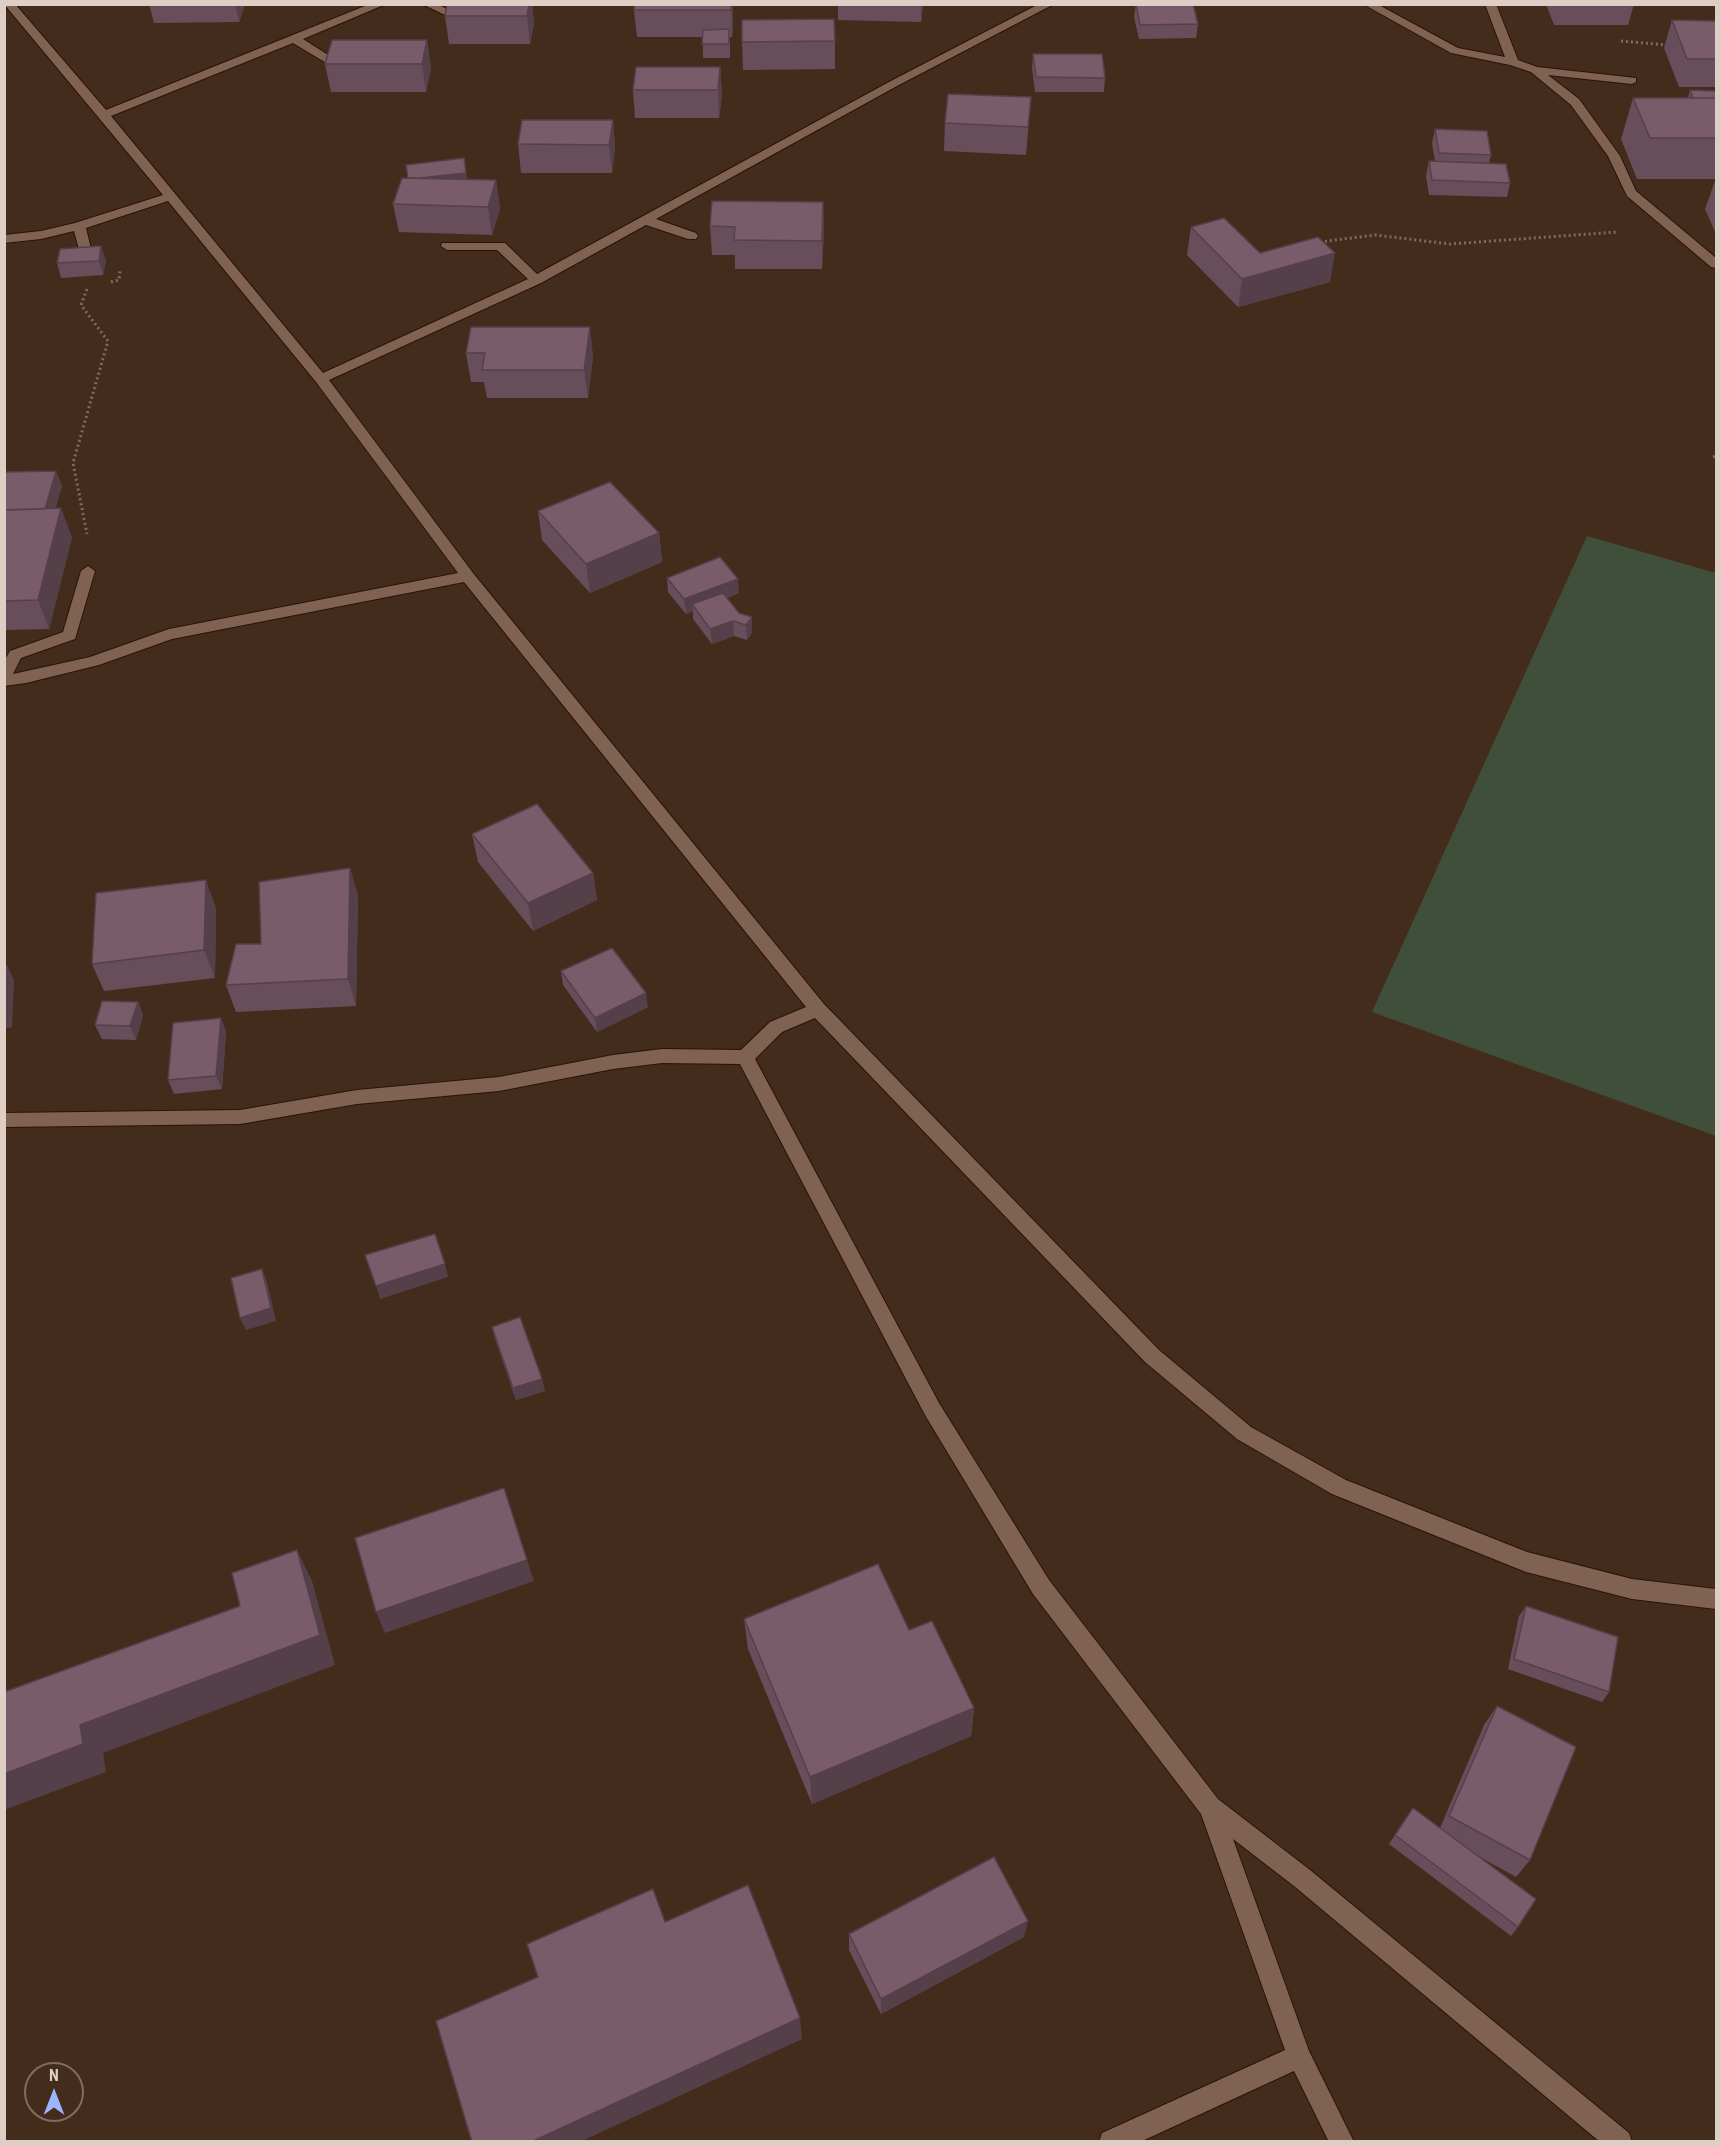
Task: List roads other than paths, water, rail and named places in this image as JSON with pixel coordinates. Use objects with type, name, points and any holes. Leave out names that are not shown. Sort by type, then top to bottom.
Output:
[{"type":"street","points":[[9,4],[104,115],[321,379],[468,576],[818,1009],[1152,1356],[1244,1433],[1339,1487],[1526,1562],[1632,1589],[1716,1599]]},
{"type":"street","points":[[427,4],[448,14],[471,15]]},
{"type":"street","points":[[321,379],[536,280],[893,84],[1049,4]]},
{"type":"street","points":[[1368,4],[1455,51],[1513,62],[1535,70],[1632,80]]},
{"type":"street","points":[[1490,4],[1513,62]]},
{"type":"street","points":[[104,115],[379,5]]},
{"type":"street","points":[[294,39],[332,62]]},
{"type":"street","points":[[1535,70],[1575,102],[1614,156],[1631,193],[1716,264]]},
{"type":"street","points":[[4,239],[41,236],[171,196]]},
{"type":"street","points":[[645,220],[692,236]]},
{"type":"street","points":[[78,226],[86,253]]},
{"type":"street","points":[[447,246],[500,246],[536,280]]},
{"type":"street","points":[[88,571],[70,635],[15,655],[4,679],[26,678],[94,661],[169,634],[468,576]]},
{"type":"street","points":[[4,1120],[240,1117],[357,1097],[499,1084],[613,1062],[662,1056],[744,1057],[776,1027],[818,1009]]},
{"type":"street","points":[[744,1057],[932,1409],[1041,1587],[1210,1807],[1311,1886],[1620,2142]]},
{"type":"street","points":[[1210,1807],[1299,2056],[1342,2142]]},
{"type":"street","points":[[1111,2142],[1299,2056]]}]
